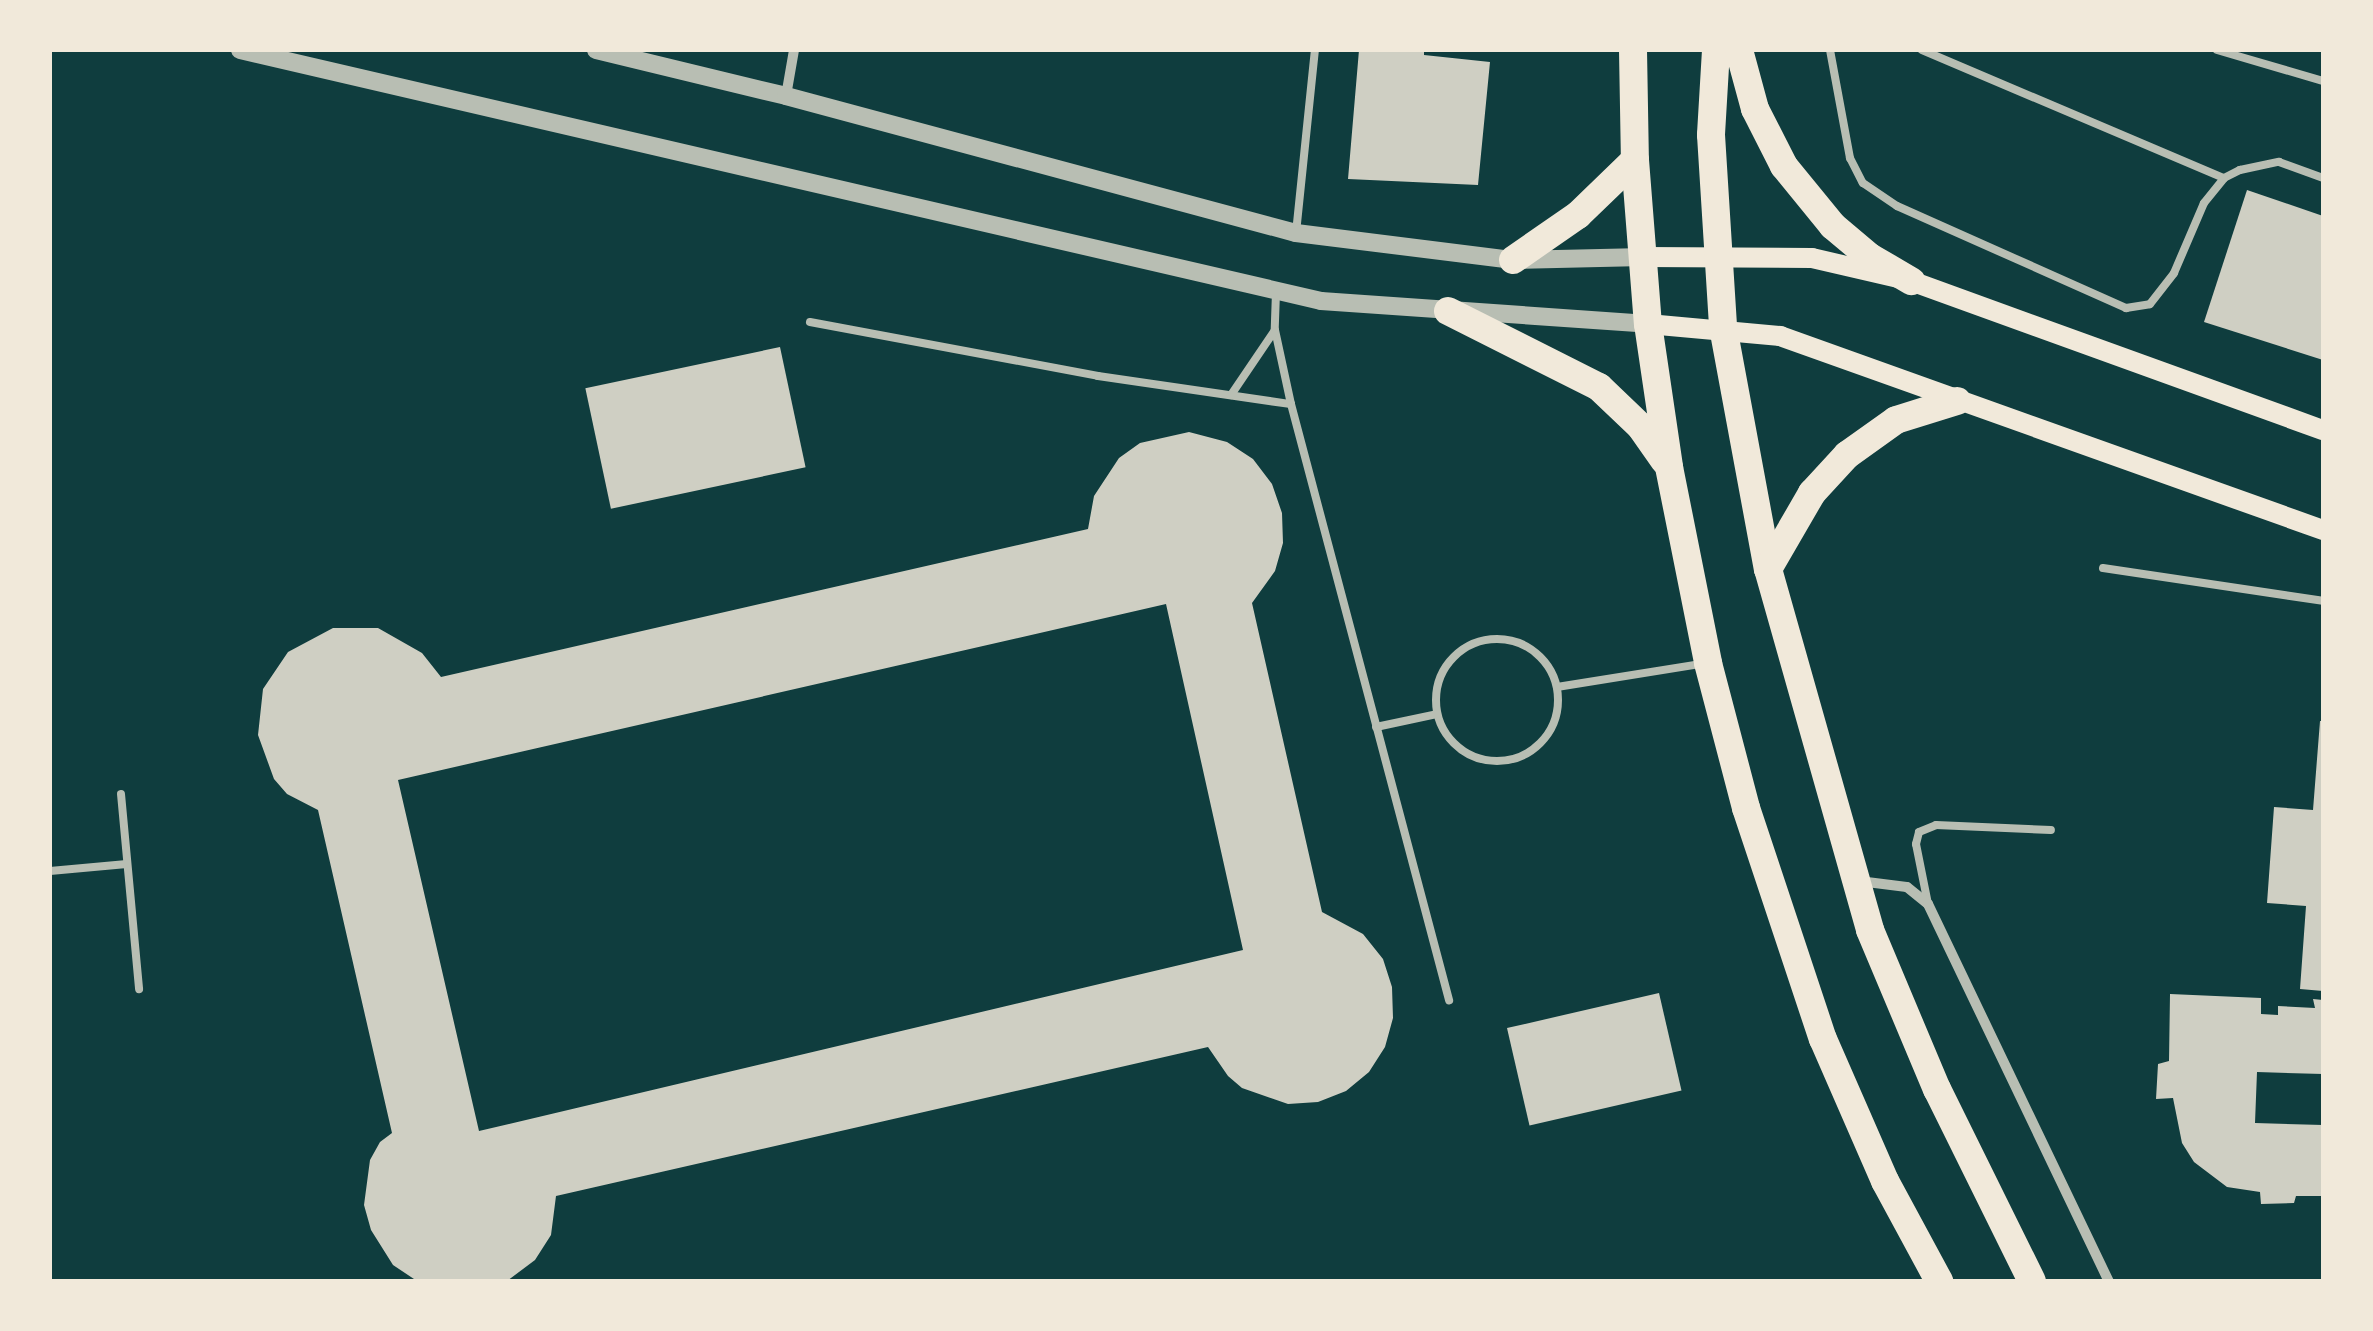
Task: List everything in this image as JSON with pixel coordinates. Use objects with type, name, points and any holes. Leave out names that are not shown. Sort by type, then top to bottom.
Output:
[{"type":"highway","points":[[1634,50],[1635,160],[1648,324],[1669,467],[1708,663],[1746,808],[1824,1040],[1885,1181],[1938,1281]]},
{"type":"highway","points":[[1716,50],[1711,135],[1722,328],[1768,569],[1870,930],[1937,1089],[2032,1281]]},
{"type":"highway","points":[[1739,50],[1755,109],[1784,166],[1833,226],[1870,257],[1910,281]]},
{"type":"highway","points":[[1513,260],[1578,215],[1635,160]]},
{"type":"highway","points":[[1448,311],[1599,387],[1640,426],[1669,467]]},
{"type":"highway","points":[[1768,569],[1812,493],[1847,455],[1896,420],[1957,401]]},
{"type":"main road","points":[[1644,257],[1812,258],[1910,281],[2323,430]]},
{"type":"main road","points":[[1648,324],[1780,336],[2323,530]]},
{"type":"street","points":[[240,50],[1321,301],[1648,324]]},
{"type":"street","points":[[596,50],[786,96],[1296,233],[1513,260],[1644,257]]},
{"type":"street","points":[[786,96],[794,50]]},
{"type":"street","points":[[1857,882],[1907,887],[1928,904],[2109,1281]]},
{"type":"lane","points":[[1296,233],[1315,50]]},
{"type":"lane","points":[[1830,50],[1850,158],[1863,183],[1897,206],[2126,308],[2150,304],[2174,273],[2204,203],[2224,178],[2240,170],[2279,162],[2323,178]]},
{"type":"lane","points":[[1922,50],[2224,178]]},
{"type":"lane","points":[[2217,50],[2323,81]]},
{"type":"lane","points":[[1276,290],[1275,330],[1291,404],[1449,1000]]},
{"type":"lane","points":[[810,322],[1291,404]]},
{"type":"lane","points":[[1230,395],[1275,330]]},
{"type":"lane","points":[[2103,568],[2323,601]]},
{"type":"lane","points":[[1484,640],[1516,640],[1535,651],[1549,667],[1557,686],[1554,725],[1529,754],[1510,760],[1472,757],[1444,732],[1437,714],[1436,692],[1442,672],[1455,654],[1484,640]]},
{"type":"lane","points":[[1557,686],[1708,663]]},
{"type":"lane","points":[[1376,728],[1437,714]]},
{"type":"lane","points":[[121,794],[139,989]]},
{"type":"lane","points":[[1928,904],[1916,844],[1919,832],[1936,825],[2051,830]]},
{"type":"lane","points":[[50,871],[127,864]]},
{"type":"building","points":[[1359,50],[1424,50],[1424,55],[1490,62],[1478,185],[1348,179]]},
{"type":"building","points":[[2247,190],[2323,216],[2323,360],[2204,322]]},
{"type":"building","points":[[780,347],[806,467],[611,509],[585,388]]},
{"type":"building","points":[[1189,432],[1227,442],[1253,459],[1272,484],[1282,513],[1283,543],[1275,571],[1252,603],[1322,912],[1363,934],[1383,959],[1392,987],[1393,1018],[1385,1047],[1369,1072],[1346,1091],[1318,1102],[1288,1104],[1242,1088],[1228,1076],[1208,1047],[556,1196],[551,1235],[535,1260],[507,1281],[417,1281],[393,1265],[371,1230],[364,1205],[370,1160],[380,1142],[392,1133],[318,810],[287,794],[274,779],[258,735],[263,689],[288,652],[333,628],[378,628],[422,653],[441,677],[1088,529],[1094,496],[1119,458],[1140,443]],"holes":[[[1166,604],[1243,950],[479,1131],[398,780]]]},
{"type":"building","points":[[2320,721],[2323,991],[2300,989],[2306,906],[2267,903],[2274,807],[2313,810]]},
{"type":"building","points":[[1659,993],[1681,1090],[1529,1126],[1507,1028]]},
{"type":"building","points":[[2170,994],[2261,998],[2261,1014],[2278,1015],[2278,1006],[2315,1008],[2313,999],[2323,1000],[2323,1074],[2257,1072],[2255,1123],[2323,1125],[2323,1196],[2296,1196],[2294,1203],[2261,1204],[2260,1192],[2227,1187],[2194,1162],[2182,1143],[2173,1098],[2156,1099],[2158,1064],[2169,1061]]}]
